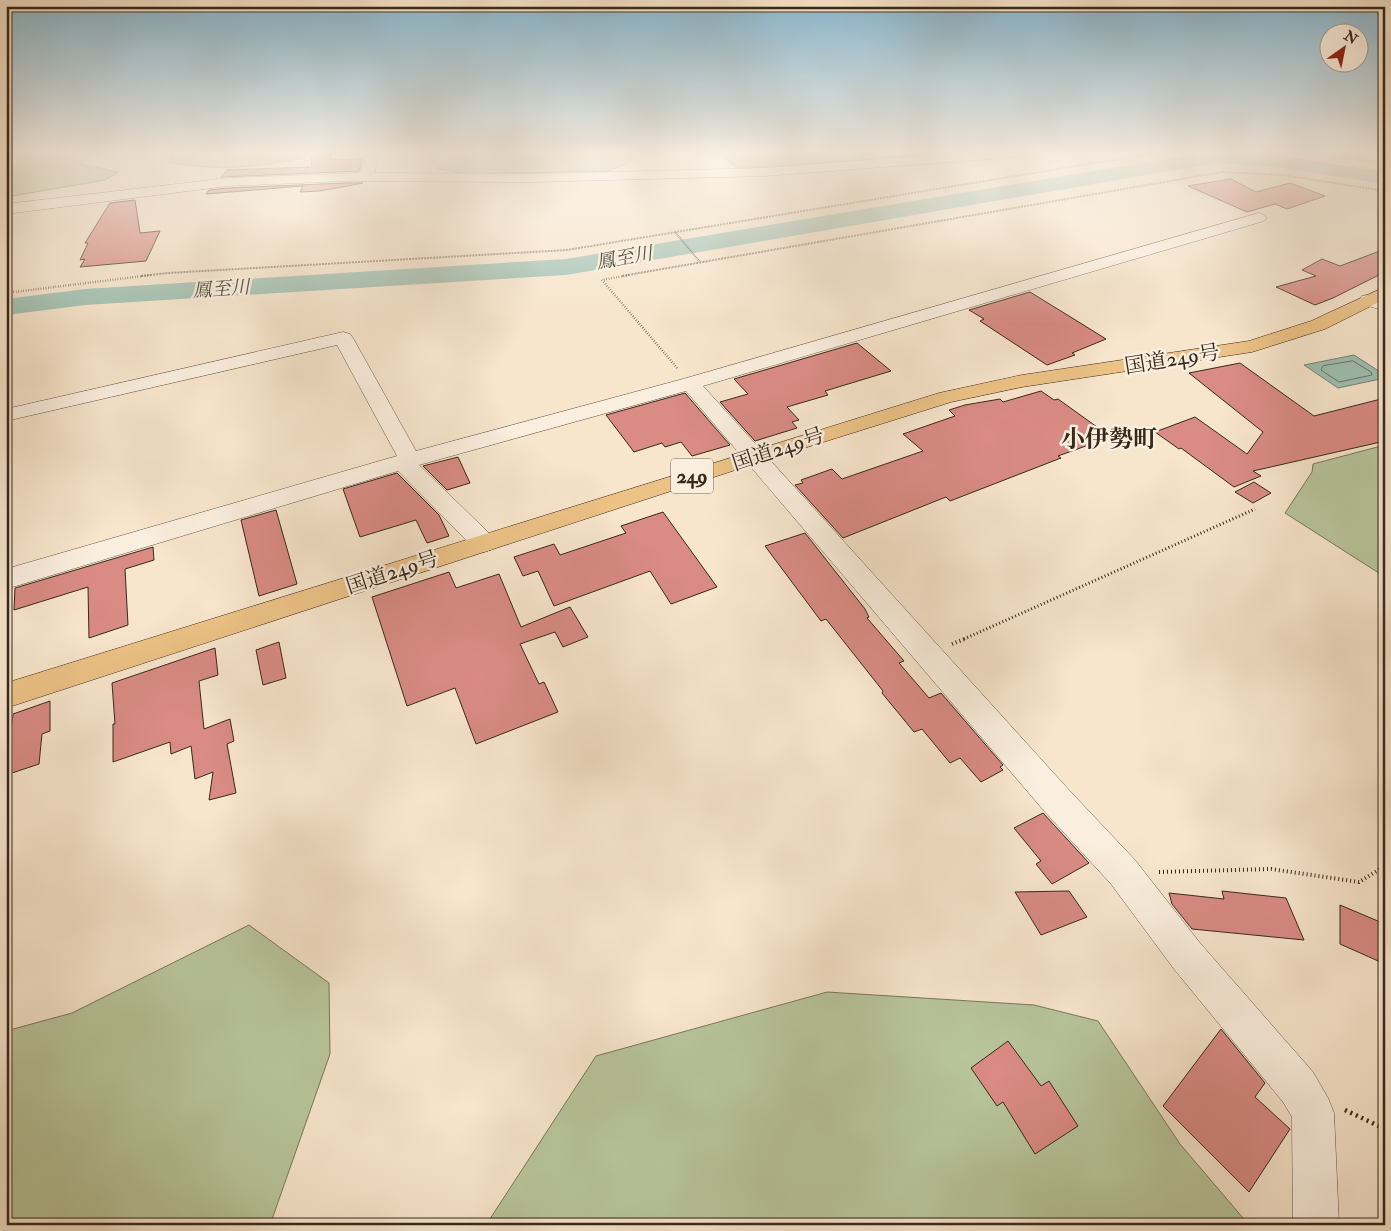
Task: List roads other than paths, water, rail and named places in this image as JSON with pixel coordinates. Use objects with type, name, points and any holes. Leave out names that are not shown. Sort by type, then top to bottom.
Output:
[{"type":"highway","name":"国道249号","points":[[6,696],[755,456],[946,397],[1022,382],[1252,346],[1318,325],[1379,299]]},
{"type":"street","points":[[6,579],[406,461],[690,383],[1260,218]]},
{"type":"street","points":[[6,415],[343,338],[406,461],[484,543]]},
{"type":"street","points":[[690,383],[1056,801],[1123,872],[1187,956],[1298,1087],[1313,1113],[1316,1225]]},
{"type":"water","points":[[1354,355],[1385,375],[1385,378],[1338,388],[1304,365]]},
{"type":"waterway","name":"鳳至川","points":[[6,307],[85,297],[566,267],[912,208]]},
{"type":"district","name":"小伊勢町","points":[[1109,439]]}]
